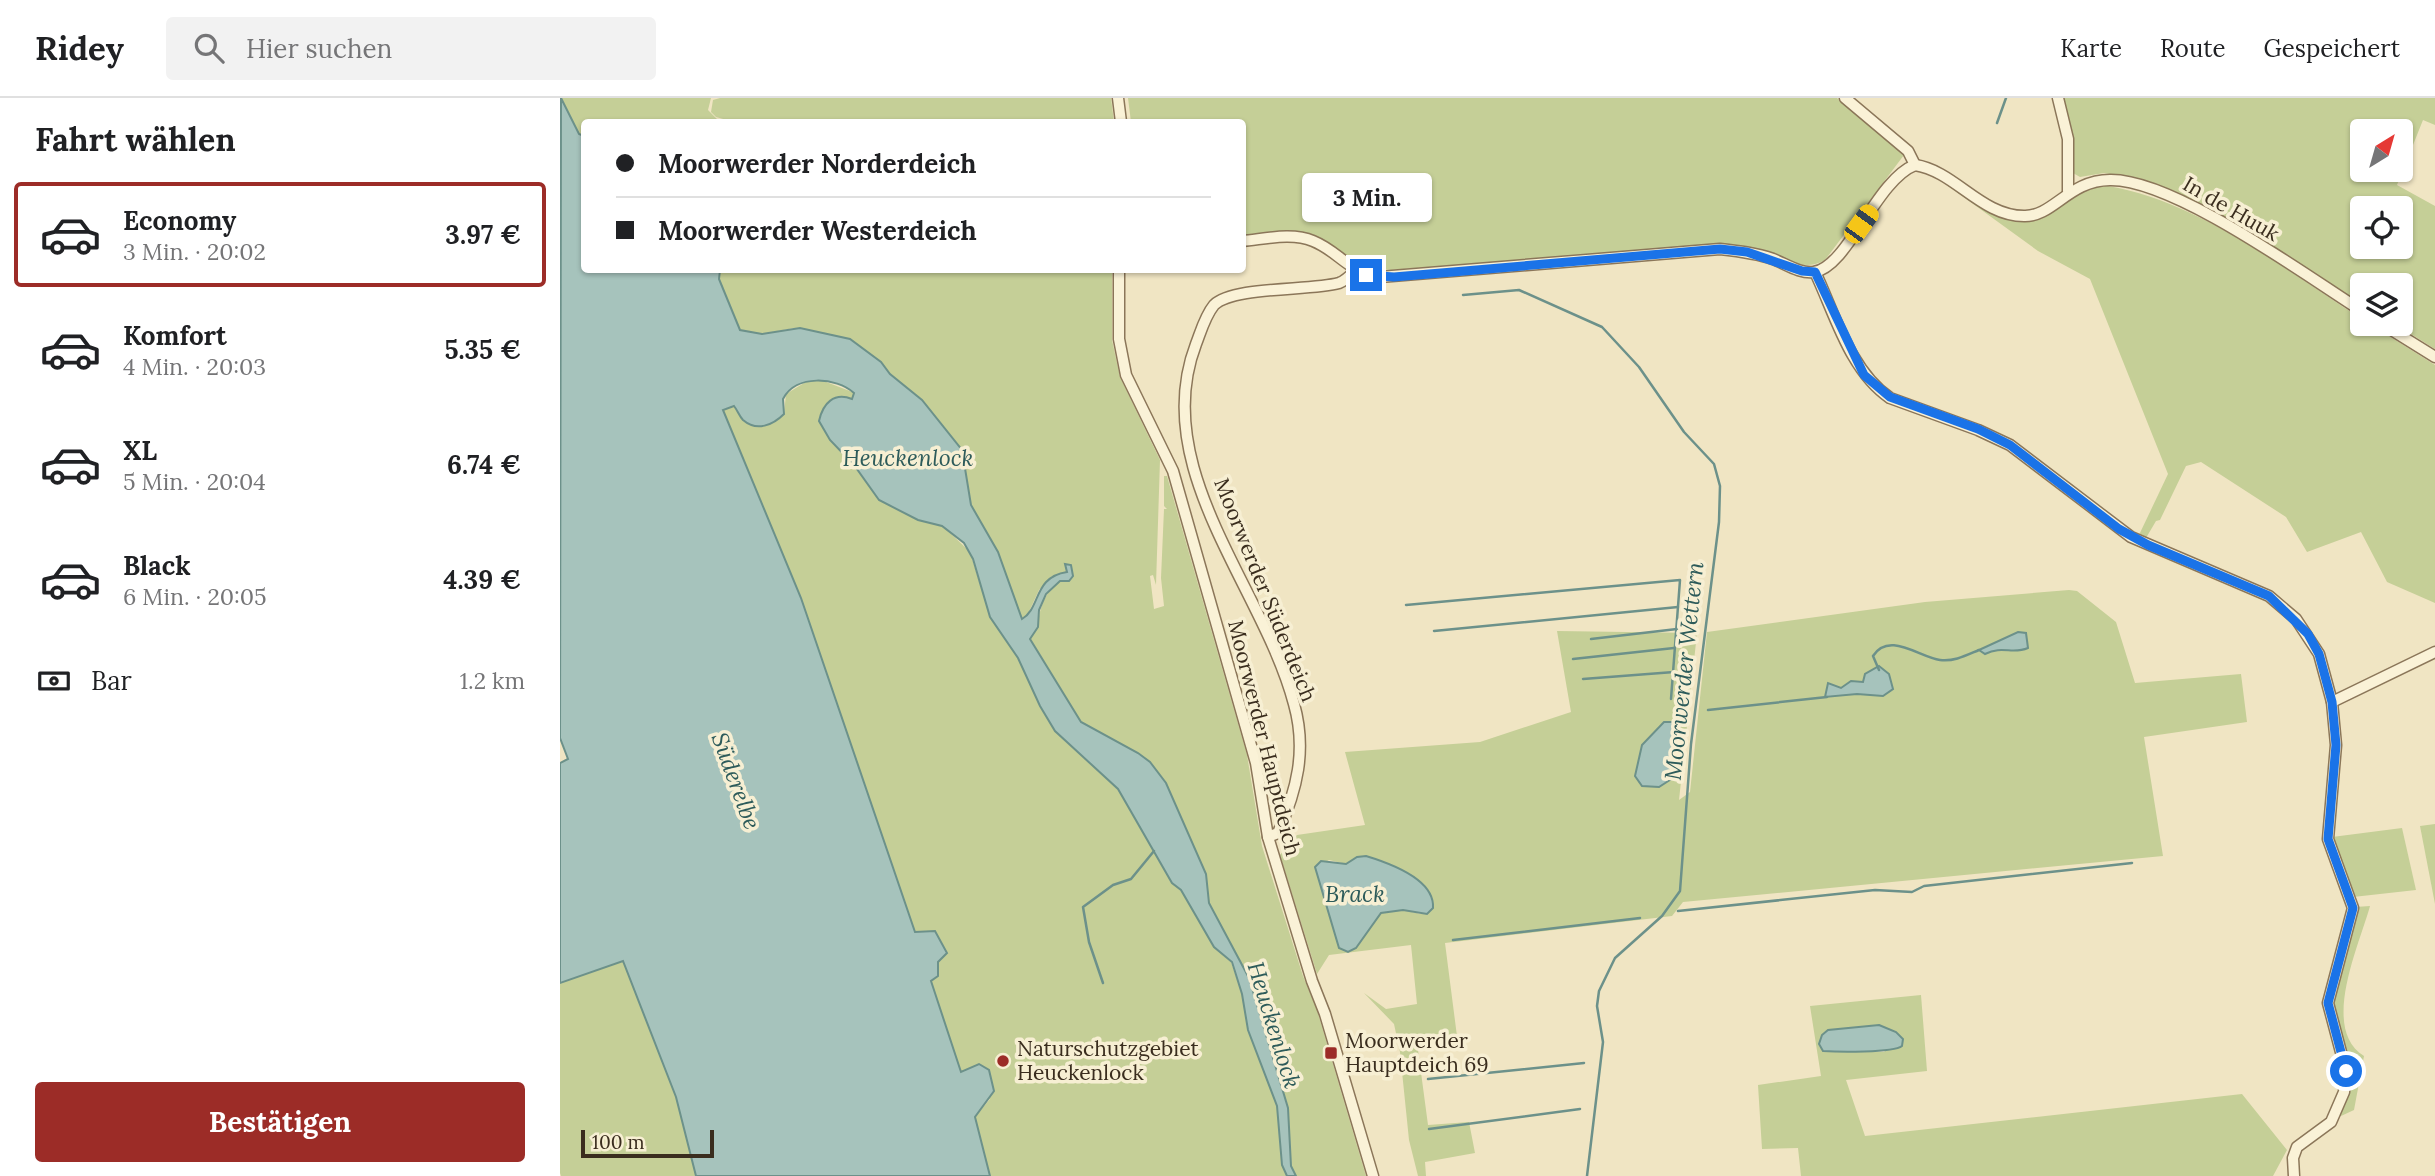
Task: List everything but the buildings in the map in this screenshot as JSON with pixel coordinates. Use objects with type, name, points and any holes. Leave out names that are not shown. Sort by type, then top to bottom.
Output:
[{"type":"street","points":[[1118,98],[1121,119]]},
{"type":"street","points":[[1845,98],[1908,152],[1915,165],[1937,172],[1983,203],[2004,213],[2024,216],[2037,214],[2068,191],[2068,139],[2058,98]]},
{"type":"street","points":[[1246,241],[1290,237],[1305,239],[1325,248],[1356,270],[1394,277],[1720,249],[1747,252],[1802,271],[1815,272],[1836,258],[1896,176],[1915,165]]},
{"type":"street","name":"In de Huuk","points":[[2068,191],[2085,183],[2112,180],[2149,188],[2175,198],[2201,210],[2350,303]]},
{"type":"street","name":"Moorwerder Süderdeich","points":[[1268,837],[1278,833],[1296,786],[1300,759],[1295,705],[1210,516],[1186,426],[1185,380],[1210,311],[1222,300],[1339,283],[1356,270]]},
{"type":"street","points":[[1815,272],[1864,375],[1877,389],[1890,397],[1978,429],[2010,445],[2131,537],[2269,596],[2308,634],[2319,654],[2332,702],[2336,745],[2328,839],[2353,908],[2328,1003],[2346,1071],[2344,1092],[2331,1122],[2297,1147],[2293,1158],[2294,1176]]},
{"type":"street","name":"Moorwerder Hauptdeich","points":[[1119,273],[1119,339],[1126,375],[1173,471],[1256,763],[1268,837],[1373,1176]]},
{"type":"street","points":[[2401,336],[2435,357]]},
{"type":"street","points":[[2332,702],[2435,652]]},
{"type":"green space","points":[[561,98],[711,98],[708,110],[717,119],[581,119],[581,135]]},
{"type":"green space","points":[[1111,98],[1114,119],[723,119],[711,112],[713,100]]},
{"type":"green space","points":[[1128,98],[1837,98],[1904,155],[1825,260],[1816,264],[1797,264],[1739,245],[1720,245],[1391,270],[1365,267],[1328,243],[1307,234],[1290,231],[1246,235],[1246,119],[1131,119]]},
{"type":"green space","points":[[2063,98],[2435,98],[2435,125],[2423,120],[2413,145],[2413,119],[2350,119],[2350,182],[2398,182],[2397,185],[2435,206],[2435,349],[2413,335],[2413,273],[2350,273],[2350,297],[2203,205],[2151,182],[2104,173],[2080,177],[2073,173],[2073,137]]},
{"type":"green space","points":[[1940,180],[1992,214],[2016,221],[2045,214],[2095,186],[2108,186],[2142,194],[2209,222],[2241,240],[2350,311],[2350,336],[2389,336],[2435,365],[2435,603],[2387,582],[2361,532],[2307,552],[2286,517],[2201,462],[2186,466],[2160,520],[2156,521],[2146,538],[2139,535],[2168,474],[2090,279],[2038,251]]},
{"type":"green space","points":[[720,273],[1112,273],[1112,340],[1120,377],[1160,460],[1156,585],[1153,575],[1150,576],[1154,609],[1164,606],[1161,578],[1164,509],[1167,509],[1164,506],[1164,476],[1167,476],[1247,755],[1262,846],[1303,976],[1317,1010],[1366,1176],[1296,1176],[1291,1166],[1288,1108],[1249,978],[1209,903],[1206,874],[1166,783],[1138,753],[1081,722],[1030,638],[1047,595],[1060,581],[1069,581],[1073,571],[1052,576],[1039,590],[1027,616],[1022,619],[998,552],[971,505],[962,450],[922,400],[890,374],[881,362],[794,328],[762,334],[740,330],[719,279]]},
{"type":"green space","points":[[809,380],[821,380],[855,393],[852,399],[831,399],[823,408],[830,440],[854,465],[879,500],[918,520],[942,525],[970,552],[990,617],[1018,658],[1040,706],[1066,742],[1118,789],[1172,883],[1181,890],[1214,947],[1231,962],[1242,994],[1248,1030],[1277,1106],[1282,1165],[1287,1176],[990,1176],[975,1117],[990,1099],[961,1073],[931,981],[938,976],[935,931],[915,932],[801,598],[723,410],[734,406],[740,416],[784,414],[786,394]]},
{"type":"green space","points":[[2077,591],[2116,622],[2135,683],[2241,674],[2247,722],[2144,737],[2163,856],[1683,902],[1672,916],[1445,943],[1458,1044],[1418,1050],[1428,1125],[1469,1122],[1475,1153],[1425,1162],[1426,1176],[1418,1176],[1409,1140],[1400,1052],[1394,1024],[1364,993],[1386,1009],[1417,1004],[1411,945],[1329,955],[1317,974],[1280,855],[1297,835],[1365,825],[1345,752],[1480,742],[1571,712],[1557,631],[1697,633],[1679,800],[1690,792],[1707,632],[1925,602]],"holes":[[[1667,721],[1676,722],[1678,736],[1672,749],[1676,759],[1673,778],[1659,787],[1642,786]],[[1366,856],[1399,869],[1428,889],[1421,914],[1403,910],[1380,913],[1362,940],[1348,952],[1339,948],[1315,867],[1329,860],[1346,864]]]},
{"type":"green space","points":[[2435,824],[2435,904],[2420,826]]},
{"type":"green space","points":[[2402,828],[2416,890],[2353,897],[2332,837]]},
{"type":"green space","points":[[2370,906],[2346,986],[2344,1007],[2345,1027],[2351,1043],[2364,1056],[2354,1110],[2341,1116],[2337,1115],[2346,1094],[2332,1003],[2355,922],[2355,907]]},
{"type":"green space","points":[[623,960],[676,1097],[696,1176],[561,1176],[560,983]]},
{"type":"green space","points":[[1921,995],[1927,1071],[1846,1080],[1865,1136],[2242,1094],[2287,1150],[2273,1176],[1801,1176],[1798,1148],[1762,1149],[1758,1085],[1821,1076],[1810,1006]],"holes":[[[1863,1028],[1885,1052],[1823,1051],[1820,1039],[1837,1029]]]},
{"type":"water","points":[[561,98],[581,135],[581,273],[720,273],[719,279],[740,330],[762,334],[800,328],[850,339],[881,362],[890,374],[922,400],[962,450],[971,505],[998,552],[1022,619],[1032,608],[1048,580],[1067,572],[1065,564],[1071,565],[1073,576],[1069,581],[1060,581],[1046,594],[1039,610],[1038,627],[1030,639],[1081,722],[1138,753],[1150,762],[1166,783],[1206,874],[1209,903],[1249,978],[1288,1108],[1291,1166],[1296,1176],[1287,1176],[1282,1165],[1277,1106],[1248,1030],[1242,994],[1232,962],[1214,947],[1181,890],[1172,883],[1118,789],[1055,731],[1018,658],[990,617],[973,559],[964,543],[942,526],[918,520],[879,500],[854,465],[830,440],[819,421],[823,409],[830,401],[840,397],[852,399],[854,393],[846,388],[827,381],[797,385],[783,399],[784,414],[765,426],[748,424],[734,406],[723,410],[801,598],[915,932],[935,931],[947,953],[938,962],[938,976],[931,981],[961,1072],[979,1064],[989,1070],[994,1091],[975,1117],[990,1176],[696,1176],[676,1097],[623,961],[560,983],[560,763],[568,759],[560,738]]},
{"type":"water","points":[[2018,632],[2026,633],[2028,648],[2017,651],[1997,650],[1985,654],[1979,650]]},
{"type":"water","points":[[1879,666],[1889,674],[1893,689],[1883,696],[1857,694],[1825,697],[1828,683],[1841,688],[1851,681],[1863,682],[1865,674]]},
{"type":"water","points":[[1664,722],[1676,722],[1680,726],[1672,749],[1676,759],[1673,778],[1659,787],[1642,786],[1635,776],[1642,745]]},
{"type":"water","name":"Brack","points":[[1366,856],[1398,868],[1419,881],[1432,898],[1433,908],[1427,914],[1403,910],[1381,913],[1356,948],[1348,952],[1339,948],[1315,867],[1321,861],[1346,864],[1357,857]]},
{"type":"water","points":[[1879,1025],[1896,1032],[1903,1039],[1902,1046],[1877,1051],[1840,1052],[1823,1051],[1819,1044],[1822,1035],[1828,1030]]},
{"type":"waterway","points":[[1997,123],[2006,98]]},
{"type":"waterway","name":"Moorwerder Wettern","points":[[1463,295],[1519,290],[1602,327],[1639,367],[1684,432],[1714,464],[1720,486],[1719,522],[1691,744],[1680,891],[1662,916],[1615,958],[1599,991],[1597,1006],[1603,1042],[1587,1176]]},
{"type":"waterway","points":[[1406,605],[1680,580],[1671,699]]},
{"type":"waterway","points":[[1434,631],[1678,607]]},
{"type":"waterway","points":[[1591,639],[1677,629]]},
{"type":"waterway","points":[[1879,670],[1873,656],[1887,646],[1896,645],[1940,660],[1960,658],[1979,650]]},
{"type":"waterway","points":[[1573,659],[1674,648]]},
{"type":"waterway","points":[[1583,679],[1674,672]]},
{"type":"waterway","points":[[1708,710],[1827,697]]},
{"type":"waterway","points":[[1103,983],[1089,942],[1083,907],[1113,885],[1131,879],[1154,851]]},
{"type":"waterway","points":[[1678,911],[1875,890],[1912,892],[1924,886],[2132,863]]},
{"type":"waterway","points":[[1453,940],[1640,918]]},
{"type":"waterway","points":[[1428,1079],[1584,1063]]},
{"type":"waterway","points":[[1429,1129],[1580,1109]]},
{"type":"place","name":"Moorwerder Hauptdeich 69","points":[[1331,1053]]},
{"type":"place","name":"Naturschutzgebiet Heuckenlock","points":[[1003,1061]]},
{"type":"route","points":[[1366,275],[1394,277],[1720,249],[1747,252],[1802,271],[1815,272],[1864,375],[1877,389],[1890,397],[1978,429],[2010,445],[2059,480],[2105,520],[2131,537],[2255,589],[2283,606],[2308,634],[2319,654],[2332,702],[2336,745],[2328,839],[2353,908],[2328,1003],[2332,1027],[2346,1071]]},
{"type":"water label","name":"Heuckenlock","points":[[908,458]]},
{"type":"water label","name":"Süderelbe","points":[[736,781]]},
{"type":"water label","name":"Heuckenlock","points":[[1274,1025]]}]
